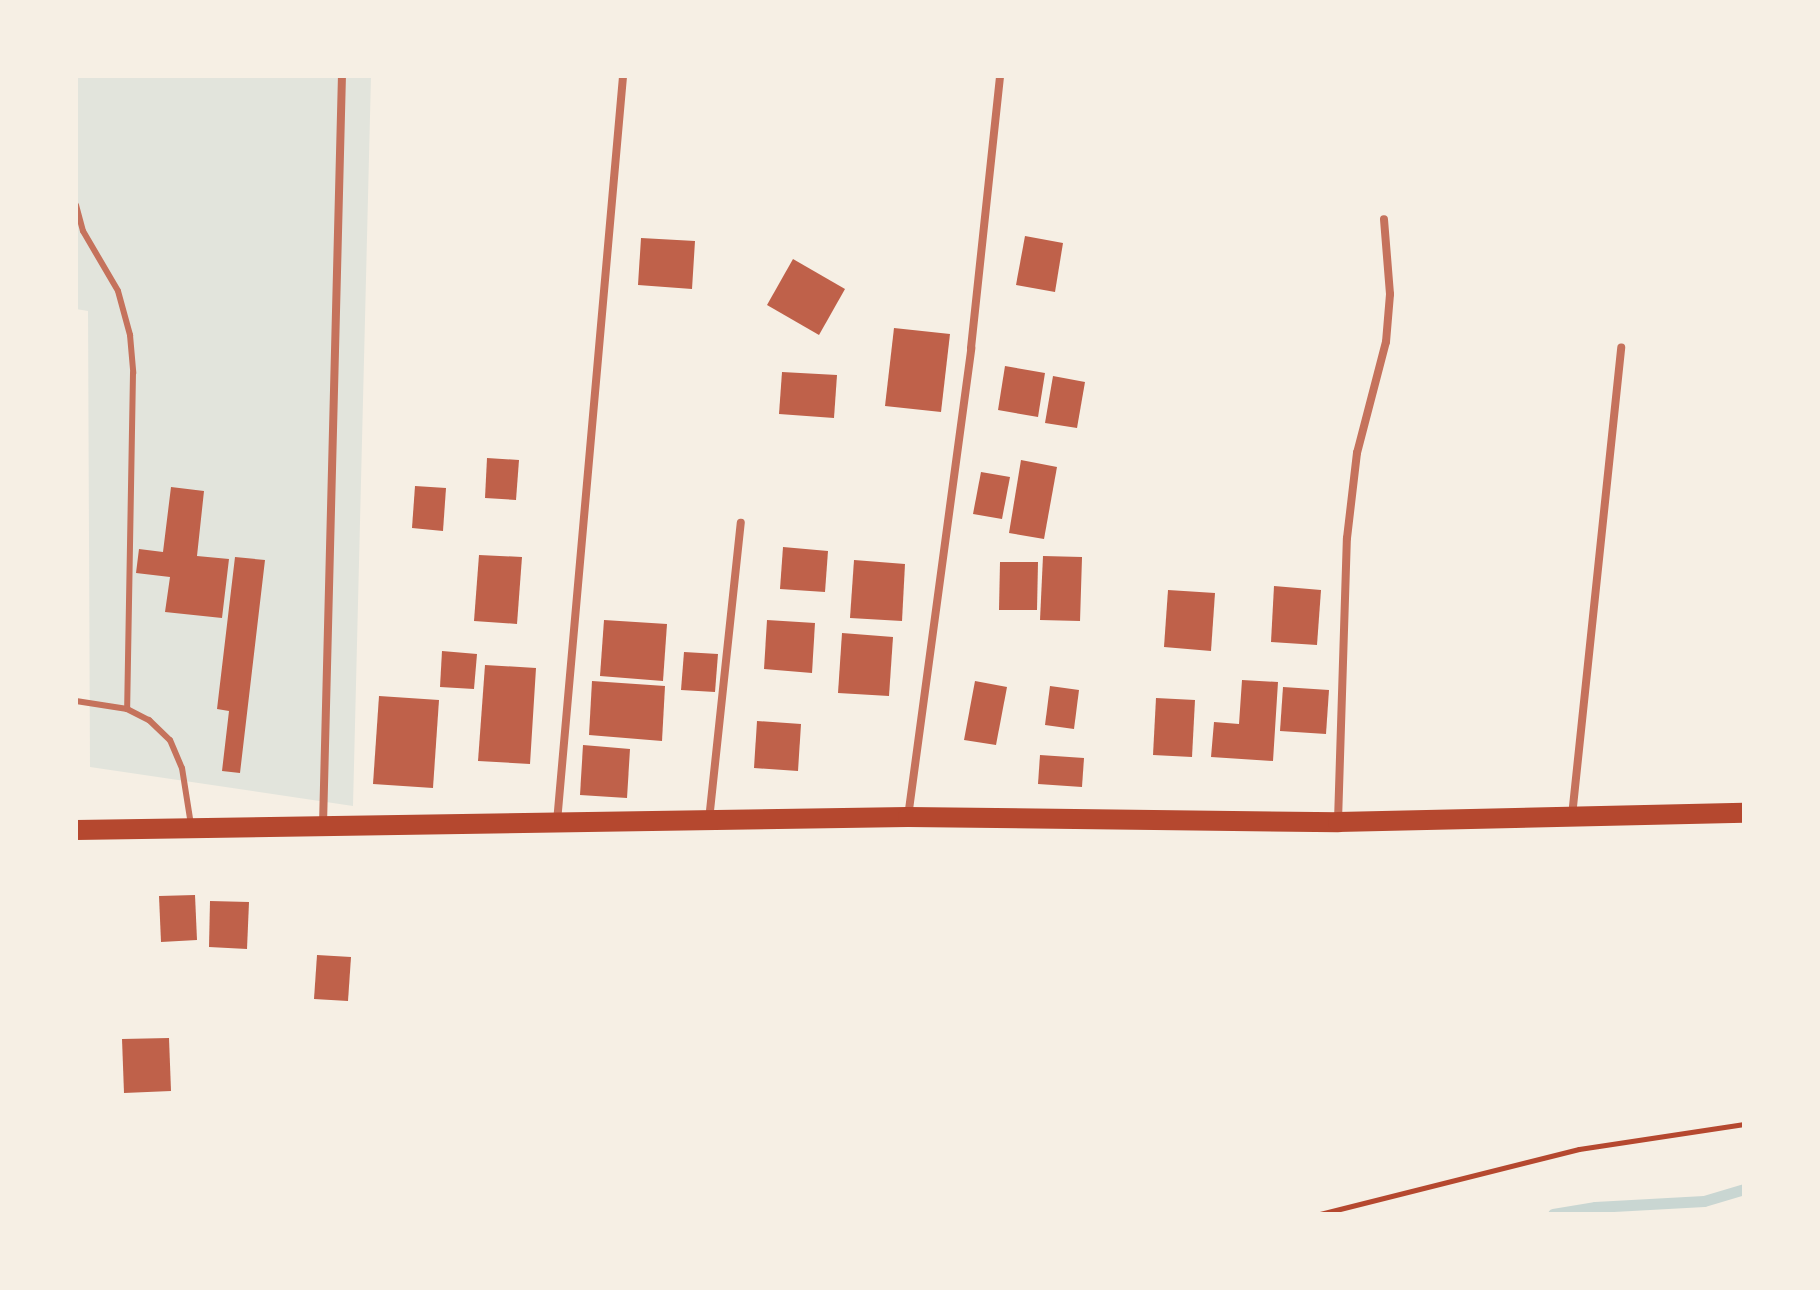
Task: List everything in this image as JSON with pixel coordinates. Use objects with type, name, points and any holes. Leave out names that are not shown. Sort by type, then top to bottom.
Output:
[{"type":"main road","points":[[76,830],[908,817],[1338,822],[1744,813]]},
{"type":"street","points":[[323,826],[342,76]]},
{"type":"street","points":[[557,823],[623,76]]},
{"type":"street","points":[[908,817],[971,348],[1000,76]]},
{"type":"street","points":[[1338,822],[1347,538],[1357,453],[1386,342],[1390,294],[1384,219]]},
{"type":"street","points":[[1572,817],[1621,348]]},
{"type":"street","points":[[708,821],[741,523]]},
{"type":"lane","points":[[76,205],[83,231],[118,291],[130,335],[133,373],[127,709]]},
{"type":"lane","points":[[76,701],[127,709],[149,720],[170,740],[182,768],[191,829]]},
{"type":"path","points":[[1320,1214],[1579,1149],[1744,1124]]},
{"type":"shaded area","points":[[76,76],[371,76],[353,806],[90,767],[88,311],[76,309]]},
{"type":"building","points":[[1025,236],[1063,243],[1055,292],[1016,285]]},
{"type":"building","points":[[641,238],[695,241],[692,289],[638,285]]},
{"type":"building","points":[[793,259],[845,289],[819,335],[767,305]]},
{"type":"building","points":[[894,328],[950,334],[941,412],[885,406]]},
{"type":"building","points":[[1005,366],[1045,373],[1038,417],[998,410]]},
{"type":"building","points":[[782,372],[837,375],[834,418],[779,414]]},
{"type":"building","points":[[1053,376],[1085,382],[1077,428],[1045,423]]},
{"type":"building","points":[[487,458],[519,460],[516,500],[485,498]]},
{"type":"building","points":[[1021,460],[1057,467],[1044,539],[1009,533]]},
{"type":"building","points":[[981,472],[1010,477],[1002,519],[973,514]]},
{"type":"building","points":[[415,486],[446,488],[443,531],[412,528]]},
{"type":"building","points":[[171,487],[204,491],[197,556],[229,559],[222,618],[165,612],[170,577],[136,573],[139,549],[163,552]]},
{"type":"building","points":[[783,547],[828,551],[825,592],[780,589]]},
{"type":"building","points":[[479,555],[522,557],[517,624],[474,621]]},
{"type":"building","points":[[1043,556],[1082,557],[1080,621],[1040,620]]},
{"type":"building","points":[[235,557],[265,560],[240,773],[222,771],[229,711],[217,709]]},
{"type":"building","points":[[854,560],[905,564],[902,621],[850,618]]},
{"type":"building","points":[[1000,562],[1038,562],[1037,610],[999,610]]},
{"type":"building","points":[[1274,586],[1321,590],[1317,645],[1271,642]]},
{"type":"building","points":[[1168,590],[1215,593],[1211,651],[1164,647]]},
{"type":"building","points":[[604,620],[667,624],[663,681],[600,676]]},
{"type":"building","points":[[767,620],[815,623],[812,673],[764,669]]},
{"type":"building","points":[[842,633],[893,637],[889,696],[838,693]]},
{"type":"building","points":[[442,651],[477,654],[474,689],[440,687]]},
{"type":"building","points":[[684,652],[718,654],[715,692],[681,690]]},
{"type":"building","points":[[485,665],[536,668],[530,764],[478,761]]},
{"type":"building","points":[[1242,680],[1278,682],[1273,761],[1211,757],[1214,722],[1239,724]]},
{"type":"building","points":[[592,681],[665,686],[662,741],[589,735]]},
{"type":"building","points":[[975,681],[1007,687],[996,745],[964,740]]},
{"type":"building","points":[[1050,686],[1079,690],[1074,729],[1045,725]]},
{"type":"building","points":[[1283,687],[1329,690],[1326,734],[1280,731]]},
{"type":"building","points":[[379,696],[439,700],[433,788],[373,784]]},
{"type":"building","points":[[1156,698],[1195,700],[1192,757],[1153,755]]},
{"type":"building","points":[[757,721],[801,724],[798,771],[754,768]]},
{"type":"building","points":[[583,745],[630,749],[627,798],[580,795]]},
{"type":"building","points":[[1040,755],[1084,758],[1082,787],[1038,784]]},
{"type":"building","points":[[195,895],[197,940],[161,942],[159,896]]},
{"type":"building","points":[[210,901],[249,902],[247,949],[209,947]]},
{"type":"building","points":[[317,955],[351,957],[348,1001],[314,999]]},
{"type":"building","points":[[169,1038],[171,1091],[124,1093],[122,1039]]},
{"type":"waterway","points":[[1553,1214],[1595,1207],[1704,1201],[1744,1189]]}]
